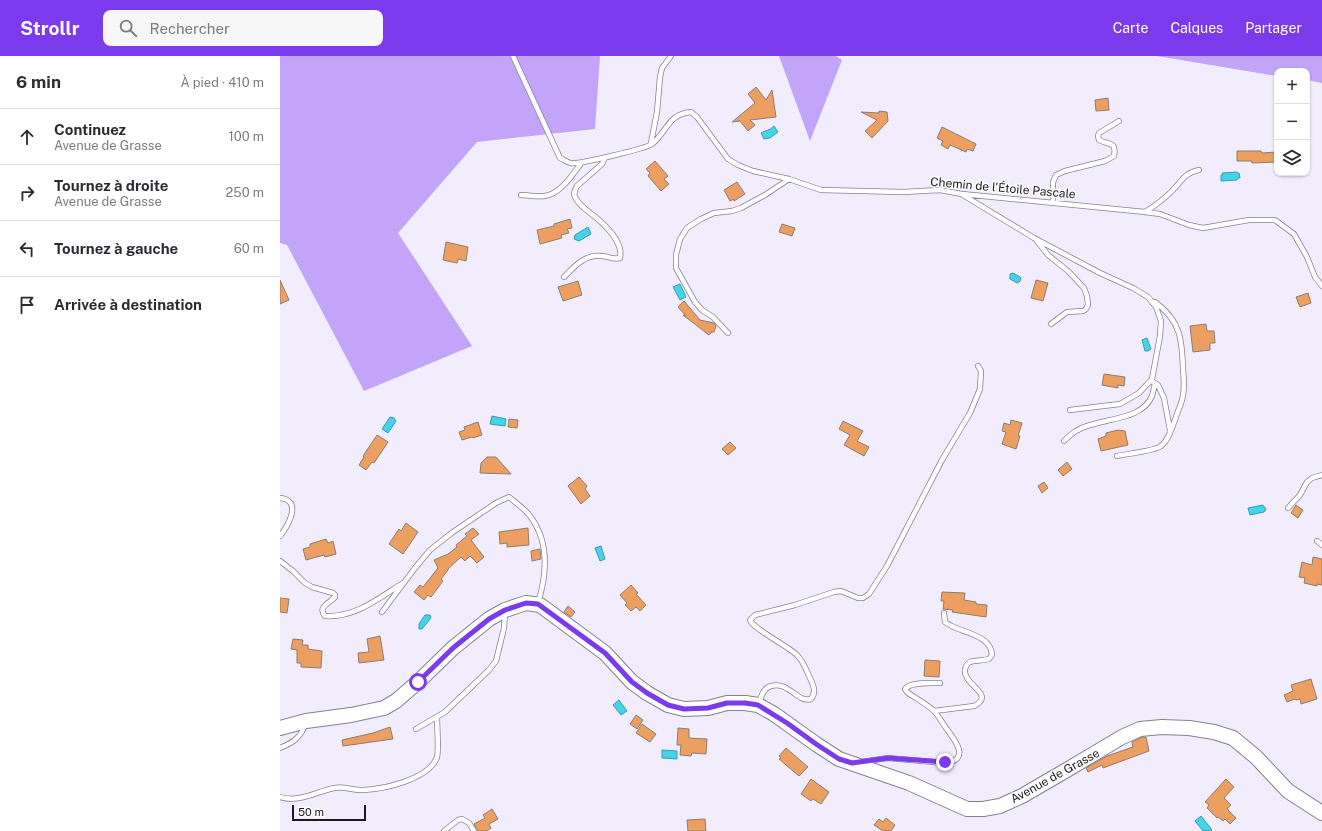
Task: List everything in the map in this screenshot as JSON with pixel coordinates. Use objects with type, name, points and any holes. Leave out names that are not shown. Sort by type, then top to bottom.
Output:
[{"type":"main road","points":[[280,728],[306,721],[366,713],[384,708],[396,701],[453,648],[489,619],[505,610],[526,603],[538,604]]},
{"type":"main road","name":"Avenue de Grasse","points":[[538,604],[605,653],[632,682],[668,705],[684,709],[708,708],[727,703],[758,705],[839,759],[909,783],[967,809],[983,809],[1000,806],[1022,796],[1122,737],[1140,729],[1162,727],[1189,728],[1214,732],[1233,738],[1256,757],[1288,791],[1322,813]]},
{"type":"lane","points":[[513,56],[560,158],[571,163],[604,158],[651,145],[657,112],[660,77],[662,68],[670,56]]},
{"type":"lane","name":"Chemin de l'Étoile Pascale","points":[[651,145],[669,123],[678,115],[691,112],[697,117],[728,159],[753,171],[789,179],[821,190],[903,192],[940,190],[962,194],[1160,214],[1203,228],[1249,220],[1275,220],[1294,234],[1307,257],[1315,277],[1322,286]]},
{"type":"lane","points":[[1053,203],[1053,182],[1056,175],[1065,171],[1104,161],[1114,156],[1115,151],[1111,143],[1099,140],[1098,136],[1099,133],[1118,121]]},
{"type":"lane","points":[[564,277],[585,259],[593,256],[602,256],[615,260],[620,258],[620,248],[613,236],[601,221],[579,203],[574,196],[574,190],[577,186],[602,164],[604,158]]},
{"type":"lane","points":[[521,195],[551,195],[558,190],[582,162]]},
{"type":"lane","points":[[1145,212],[1159,203],[1186,175],[1192,171],[1199,170]]},
{"type":"lane","points":[[728,333],[713,317],[702,310],[695,302],[676,268],[676,255],[680,239],[687,228],[701,219],[714,213],[732,211],[741,208],[765,195],[789,179]]},
{"type":"lane","points":[[962,194],[1034,238],[1100,273],[1133,288],[1163,308],[1168,314],[1181,336],[1184,388],[1182,399],[1171,431],[1164,443],[1156,449],[1117,456]]},
{"type":"lane","points":[[1034,238],[1048,255],[1068,271],[1084,288],[1087,296],[1088,305],[1086,309],[1083,311],[1067,312],[1051,324]]},
{"type":"lane","points":[[1070,410],[1120,404],[1139,393],[1152,378],[1160,336],[1161,321],[1156,306],[1148,297]]},
{"type":"lane","points":[[758,705],[763,691],[773,685],[784,686],[802,699],[807,700],[811,699],[814,692],[812,681],[798,657],[786,646],[754,626],[750,620],[755,615],[795,605],[834,592],[841,591],[858,598],[863,598],[869,594],[887,566],[942,460],[970,413],[980,389],[981,371],[978,366]]},
{"type":"lane","points":[[1152,378],[1155,384],[1158,385],[1164,398],[1171,431]]},
{"type":"lane","points":[[1064,441],[1076,430],[1091,424],[1134,413],[1140,410],[1152,396],[1155,384]]},
{"type":"lane","points":[[1288,508],[1300,495],[1307,482],[1312,478],[1322,475]]},
{"type":"lane","points":[[382,612],[430,550],[452,532],[496,503],[509,497],[529,515],[537,526],[542,543],[546,570],[538,604]]},
{"type":"lane","points":[[280,498],[288,500],[292,505],[293,512],[291,519],[280,536]]},
{"type":"lane","points":[[1317,541],[1322,545]]},
{"type":"lane","points":[[280,562],[293,571],[305,583],[335,595],[336,597],[324,606],[322,610],[322,613],[325,616],[351,613],[404,582]]},
{"type":"lane","points":[[416,729],[445,712],[479,680],[496,661],[504,628],[505,610]]},
{"type":"lane","points":[[934,711],[974,706],[979,703],[981,700],[980,691],[970,683],[964,672],[969,662],[989,659],[992,655],[990,647],[978,636],[949,626],[945,622],[944,613]]},
{"type":"lane","points":[[852,763],[888,758],[951,762],[956,759],[959,753],[958,744],[934,711],[905,689],[907,686],[940,683]]},
{"type":"lane","points":[[280,797],[295,799],[335,788],[371,789],[401,783],[420,775],[432,766],[437,756],[437,717]]},
{"type":"lane","points":[[280,748],[294,742],[304,729],[306,721]]},
{"type":"lane","points":[[444,831],[458,820],[462,819],[469,824],[474,831]]},
{"type":"shaded area","points":[[280,56],[600,56],[595,129],[477,142],[398,233],[472,346],[364,391],[287,245],[280,243]]},
{"type":"shaded area","points":[[779,56],[836,56],[842,60],[810,141]]},
{"type":"shaded area","points":[[1157,56],[1322,56],[1322,83],[1310,81],[1310,68],[1274,68],[1274,76]]},
{"type":"water","points":[[774,126],[778,132],[770,138],[764,139],[761,133]]},
{"type":"water","points":[[1222,173],[1239,173],[1240,178],[1237,180],[1221,181],[1221,175],[1223,175]]},
{"type":"water","points":[[588,227],[591,234],[579,241],[574,239],[575,235]]},
{"type":"water","points":[[1013,273],[1020,277],[1021,280],[1019,282],[1017,283],[1010,279],[1010,274]]},
{"type":"water","points":[[680,284],[686,297],[680,300],[673,287]]},
{"type":"water","points":[[1147,338],[1151,349],[1145,351],[1142,340]]},
{"type":"water","points":[[492,416],[506,419],[505,426],[490,424]]},
{"type":"water","points":[[390,417],[394,418],[396,421],[388,433],[382,429]]},
{"type":"water","points":[[1263,505],[1266,509],[1264,512],[1250,515],[1248,508]]},
{"type":"water","points":[[601,546],[605,559],[600,561],[595,548]]},
{"type":"water","points":[[425,615],[430,615],[431,618],[422,629],[419,629],[419,624]]},
{"type":"water","points":[[619,700],[627,711],[621,715],[613,705]]},
{"type":"water","points":[[662,750],[677,751],[677,759],[662,758]]},
{"type":"water","points":[[1201,816],[1212,830],[1203,831],[1195,821]]},
{"type":"building","points":[[756,87],[766,100],[772,90],[776,117],[750,120],[755,125],[748,131],[740,121],[732,122],[755,103],[748,94]]},
{"type":"building","points":[[1108,98],[1109,110],[1096,111],[1095,100]]},
{"type":"building","points":[[879,111],[887,112],[888,121],[872,138],[865,131],[877,120],[861,112],[879,113]]},
{"type":"building","points":[[942,127],[976,144],[973,151],[967,149],[966,152],[950,145],[948,149],[941,145],[943,141],[937,138]]},
{"type":"building","points":[[1237,151],[1274,152],[1274,162],[1252,163],[1252,161],[1237,161]]},
{"type":"building","points":[[655,161],[668,176],[664,179],[669,184],[661,191],[648,176],[650,173],[646,169]]},
{"type":"building","points":[[737,182],[745,194],[734,201],[734,199],[730,201],[724,190]]},
{"type":"building","points":[[570,219],[572,228],[567,229],[569,233],[561,235],[562,238],[540,244],[537,230],[554,226],[554,224]]},
{"type":"building","points":[[782,224],[795,228],[792,236],[779,232]]},
{"type":"building","points":[[446,242],[468,247],[466,261],[458,259],[457,263],[443,260]]},
{"type":"building","points":[[280,280],[289,300],[280,304]]},
{"type":"building","points":[[1036,280],[1048,283],[1043,301],[1031,298]]},
{"type":"building","points":[[578,281],[582,295],[563,301],[558,287]]},
{"type":"building","points":[[1308,293],[1311,303],[1300,307],[1296,297]]},
{"type":"building","points":[[684,301],[700,320],[714,323],[716,326],[714,332],[709,335],[683,315],[686,316],[678,307]]},
{"type":"building","points":[[1206,324],[1207,331],[1214,331],[1215,343],[1210,343],[1210,350],[1193,352],[1190,326]]},
{"type":"building","points":[[1104,374],[1125,377],[1124,386],[1118,385],[1118,388],[1102,385]]},
{"type":"building","points":[[509,419],[518,420],[517,428],[508,427]]},
{"type":"building","points":[[1011,420],[1022,423],[1016,449],[1002,444],[1006,432],[1002,431],[1004,423],[1010,425]]},
{"type":"building","points":[[843,421],[863,431],[857,441],[869,447],[864,456],[844,445],[850,435],[839,429]]},
{"type":"building","points":[[478,422],[482,435],[462,440],[459,432],[465,430],[464,427]]},
{"type":"building","points":[[1118,430],[1125,431],[1128,445],[1101,451],[1098,439],[1106,436],[1106,433]]},
{"type":"building","points":[[377,435],[388,442],[374,463],[372,462],[366,470],[359,465],[364,457],[363,456]]},
{"type":"building","points":[[730,442],[736,448],[728,455],[722,449]]},
{"type":"building","points":[[487,457],[496,457],[511,474],[480,473],[481,463]]},
{"type":"building","points":[[1067,462],[1072,469],[1063,476],[1058,470]]},
{"type":"building","points":[[579,477],[587,486],[585,489],[590,496],[581,504],[568,486]]},
{"type":"building","points":[[1044,482],[1048,488],[1042,493],[1038,486]]},
{"type":"building","points":[[1296,505],[1303,510],[1298,518],[1291,513]]},
{"type":"building","points":[[406,523],[418,532],[403,554],[389,544],[399,529],[401,531]]},
{"type":"building","points":[[473,528],[479,534],[471,540],[484,557],[477,563],[470,556],[465,561],[461,557],[448,569],[441,579],[443,581],[431,597],[428,595],[424,600],[414,592],[420,585],[423,587],[438,568],[434,560],[448,554],[457,547],[456,545],[467,536],[465,534]]},
{"type":"building","points":[[528,528],[529,545],[507,547],[507,543],[500,544],[499,532]]},
{"type":"building","points":[[326,539],[328,543],[333,541],[336,554],[325,557],[324,555],[306,560],[303,549],[310,547],[310,544]]},
{"type":"building","points":[[540,549],[541,559],[532,561],[531,551]]},
{"type":"building","points":[[1313,557],[1322,559],[1322,585],[1317,584],[1317,586],[1304,583],[1305,578],[1299,577],[1302,562],[1312,565]]},
{"type":"building","points":[[631,585],[638,593],[636,594],[646,605],[640,611],[636,607],[631,611],[625,605],[627,603],[620,595]]},
{"type":"building","points":[[942,592],[965,593],[964,600],[976,602],[976,604],[987,605],[986,617],[952,612],[953,610],[943,609],[944,601],[941,601]]},
{"type":"building","points":[[280,598],[289,599],[287,613],[280,612]]},
{"type":"building","points":[[568,606],[575,612],[571,617],[564,612]]},
{"type":"building","points":[[380,636],[384,660],[359,663],[358,653],[369,652],[367,639]]},
{"type":"building","points":[[293,639],[303,640],[302,645],[308,645],[308,649],[322,651],[321,668],[301,667],[301,663],[297,663],[297,650],[291,649]]},
{"type":"building","points":[[925,660],[940,661],[939,677],[924,676]]},
{"type":"building","points":[[1311,679],[1317,699],[1301,704],[1300,699],[1287,702],[1284,695],[1293,691],[1291,685]]},
{"type":"building","points":[[636,715],[643,720],[637,729],[630,724]]},
{"type":"building","points":[[642,724],[656,734],[650,742],[636,733]]},
{"type":"building","points":[[390,727],[393,739],[343,746],[342,740],[373,733]]},
{"type":"building","points":[[678,728],[689,729],[689,738],[707,739],[706,754],[692,753],[691,756],[680,755],[681,745],[677,745]]},
{"type":"building","points":[[1142,737],[1146,737],[1149,751],[1103,768],[1102,765],[1088,772],[1086,768],[1107,756],[1133,747],[1132,742]]},
{"type":"building","points":[[786,748],[808,767],[799,776],[779,759],[781,758],[779,756]]},
{"type":"building","points":[[811,779],[829,792],[821,804],[813,799],[811,801],[801,794]]},
{"type":"building","points":[[1226,779],[1234,787],[1224,798],[1231,805],[1227,809],[1236,818],[1230,824],[1225,819],[1223,821],[1218,817],[1217,818],[1207,808],[1209,805],[1205,802]]},
{"type":"building","points":[[492,809],[498,819],[489,824],[491,828],[486,831],[478,831],[474,824],[485,818],[483,815]]},
{"type":"building","points":[[886,818],[895,825],[891,831],[883,831],[874,825],[879,819],[883,822]]},
{"type":"building","points":[[705,819],[706,831],[688,831],[687,820]]},
{"type":"route","points":[[418,682],[453,648],[489,619],[505,610],[526,603],[538,604],[605,653],[632,682],[668,705],[684,709],[708,708],[727,703],[758,705],[774,714],[839,759],[852,763],[888,758],[945,762]]}]
